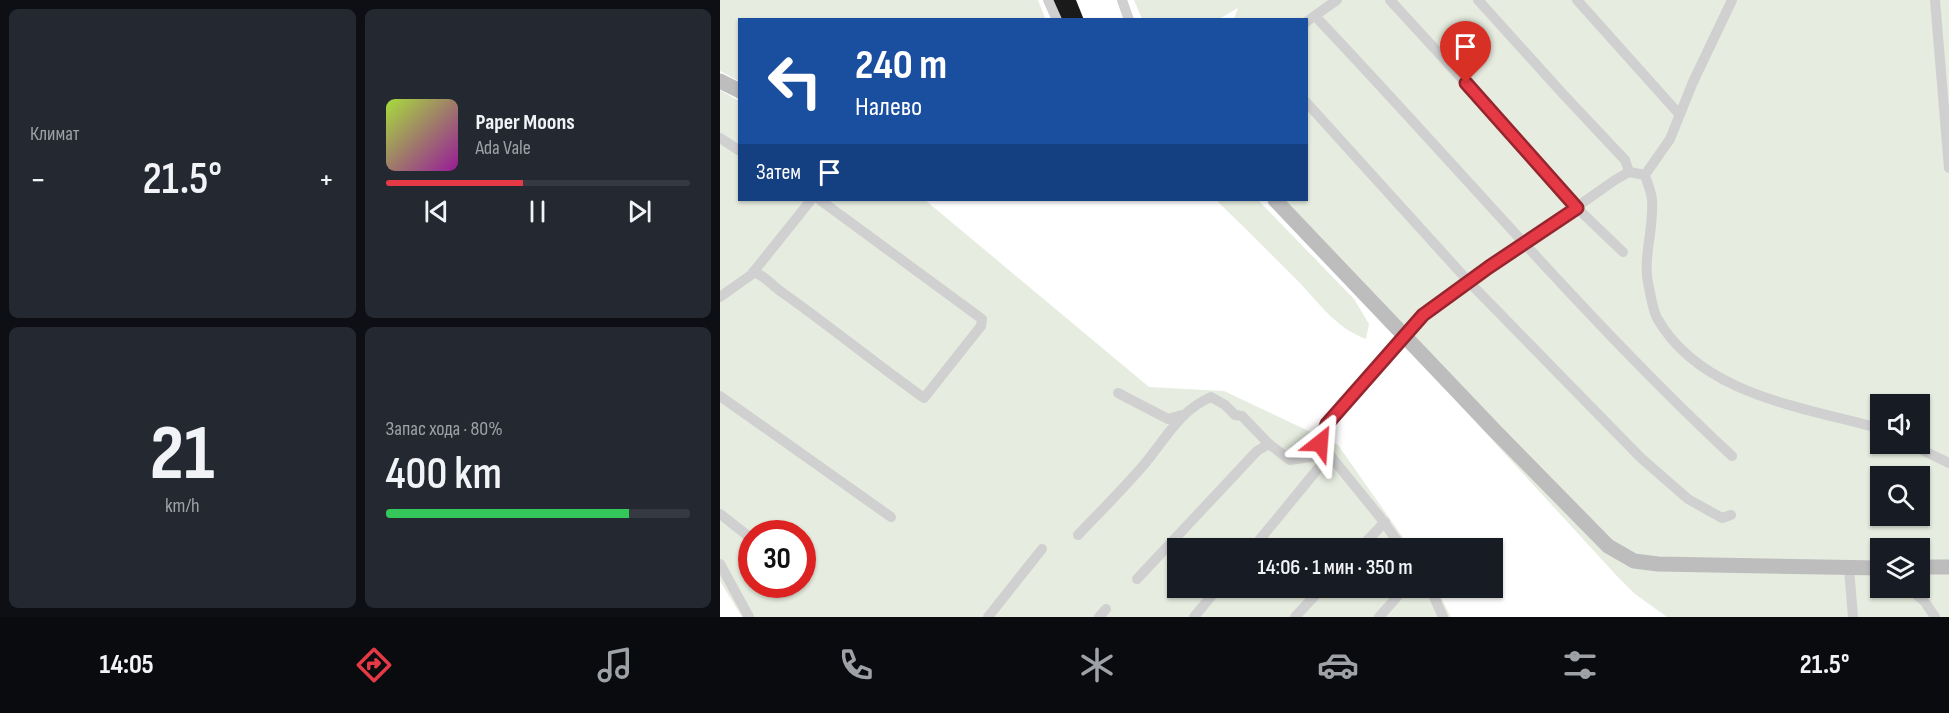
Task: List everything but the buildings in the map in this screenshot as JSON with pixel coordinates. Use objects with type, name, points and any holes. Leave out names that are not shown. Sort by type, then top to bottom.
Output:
[{"type":"street","points":[[1048,0],[1056,18]]},
{"type":"street","points":[[1122,0],[1128,18]]},
{"type":"street","points":[[1337,0],[1311,19],[1384,88],[1524,244],[1683,409],[1732,456]]},
{"type":"street","points":[[1390,0],[1577,208],[1623,252]]},
{"type":"street","points":[[1478,0],[1625,160],[1629,172]]},
{"type":"street","points":[[1577,0],[1679,114]]},
{"type":"street","points":[[1645,175],[1670,139],[1679,114],[1732,0]]},
{"type":"street","points":[[1935,0],[1949,168]]},
{"type":"street","points":[[720,81],[738,90]]},
{"type":"street","points":[[1308,104],[1469,282],[1641,458],[1688,499],[1722,518],[1731,515]]},
{"type":"street","points":[[720,138],[738,150]]},
{"type":"street","points":[[1395,538],[1320,443],[1327,424],[1423,315],[1615,180],[1629,172],[1645,175]]},
{"type":"street","points":[[1645,175],[1652,199],[1648,281],[1655,316],[1683,351],[1730,385],[1763,397],[1870,426]]},
{"type":"street","points":[[720,297],[739,285],[753,272],[810,201]]},
{"type":"street","points":[[753,272],[761,274],[780,291],[924,398],[981,326],[982,319],[821,201]]},
{"type":"street","points":[[1276,201],[1608,546],[1634,561],[1658,564],[1870,569]]},
{"type":"street","points":[[1118,393],[1168,419],[1182,415]]},
{"type":"street","points":[[720,396],[891,517]]},
{"type":"street","points":[[1077,535],[1142,466],[1182,415],[1197,403],[1212,397],[1235,415],[1242,416],[1269,444],[1290,460],[1330,454]]},
{"type":"street","points":[[1137,579],[1257,451],[1269,444]]},
{"type":"street","points":[[1261,538],[1330,454]]},
{"type":"street","points":[[1930,454],[1949,463]]},
{"type":"street","points":[[720,514],[738,528]]},
{"type":"street","points":[[1369,538],[1384,522]]},
{"type":"street","points":[[988,617],[1042,549]]},
{"type":"street","points":[[720,564],[749,617]]},
{"type":"street","points":[[1930,567],[1949,567]]},
{"type":"street","points":[[1849,568],[1853,617]]},
{"type":"street","points":[[1194,617],[1210,598]]},
{"type":"street","points":[[1294,617],[1312,598]]},
{"type":"street","points":[[1379,617],[1396,598]]},
{"type":"street","points":[[1434,598],[1443,617]]},
{"type":"street","points":[[1920,598],[1935,617]]},
{"type":"shaded area","points":[[720,0],[1038,0],[1045,18],[738,18],[738,80],[720,71]]},
{"type":"shaded area","points":[[1134,0],[1949,0],[1949,617],[1667,617],[1635,594],[1273,201],[1308,201],[1308,18],[1234,18],[1238,8],[1221,18],[1142,18]]},
{"type":"shaded area","points":[[720,90],[738,100],[738,201],[926,201],[1149,387],[1224,391],[1338,445],[1403,538],[1167,538],[1167,598],[1441,598],[1451,617],[742,617],[720,581]]},
{"type":"shaded area","points":[[1217,201],[1259,201],[1354,299],[1369,324],[1366,339],[1336,321]]},
{"type":"route","points":[[1320,443],[1327,424],[1423,315],[1577,208],[1466,83]]}]
